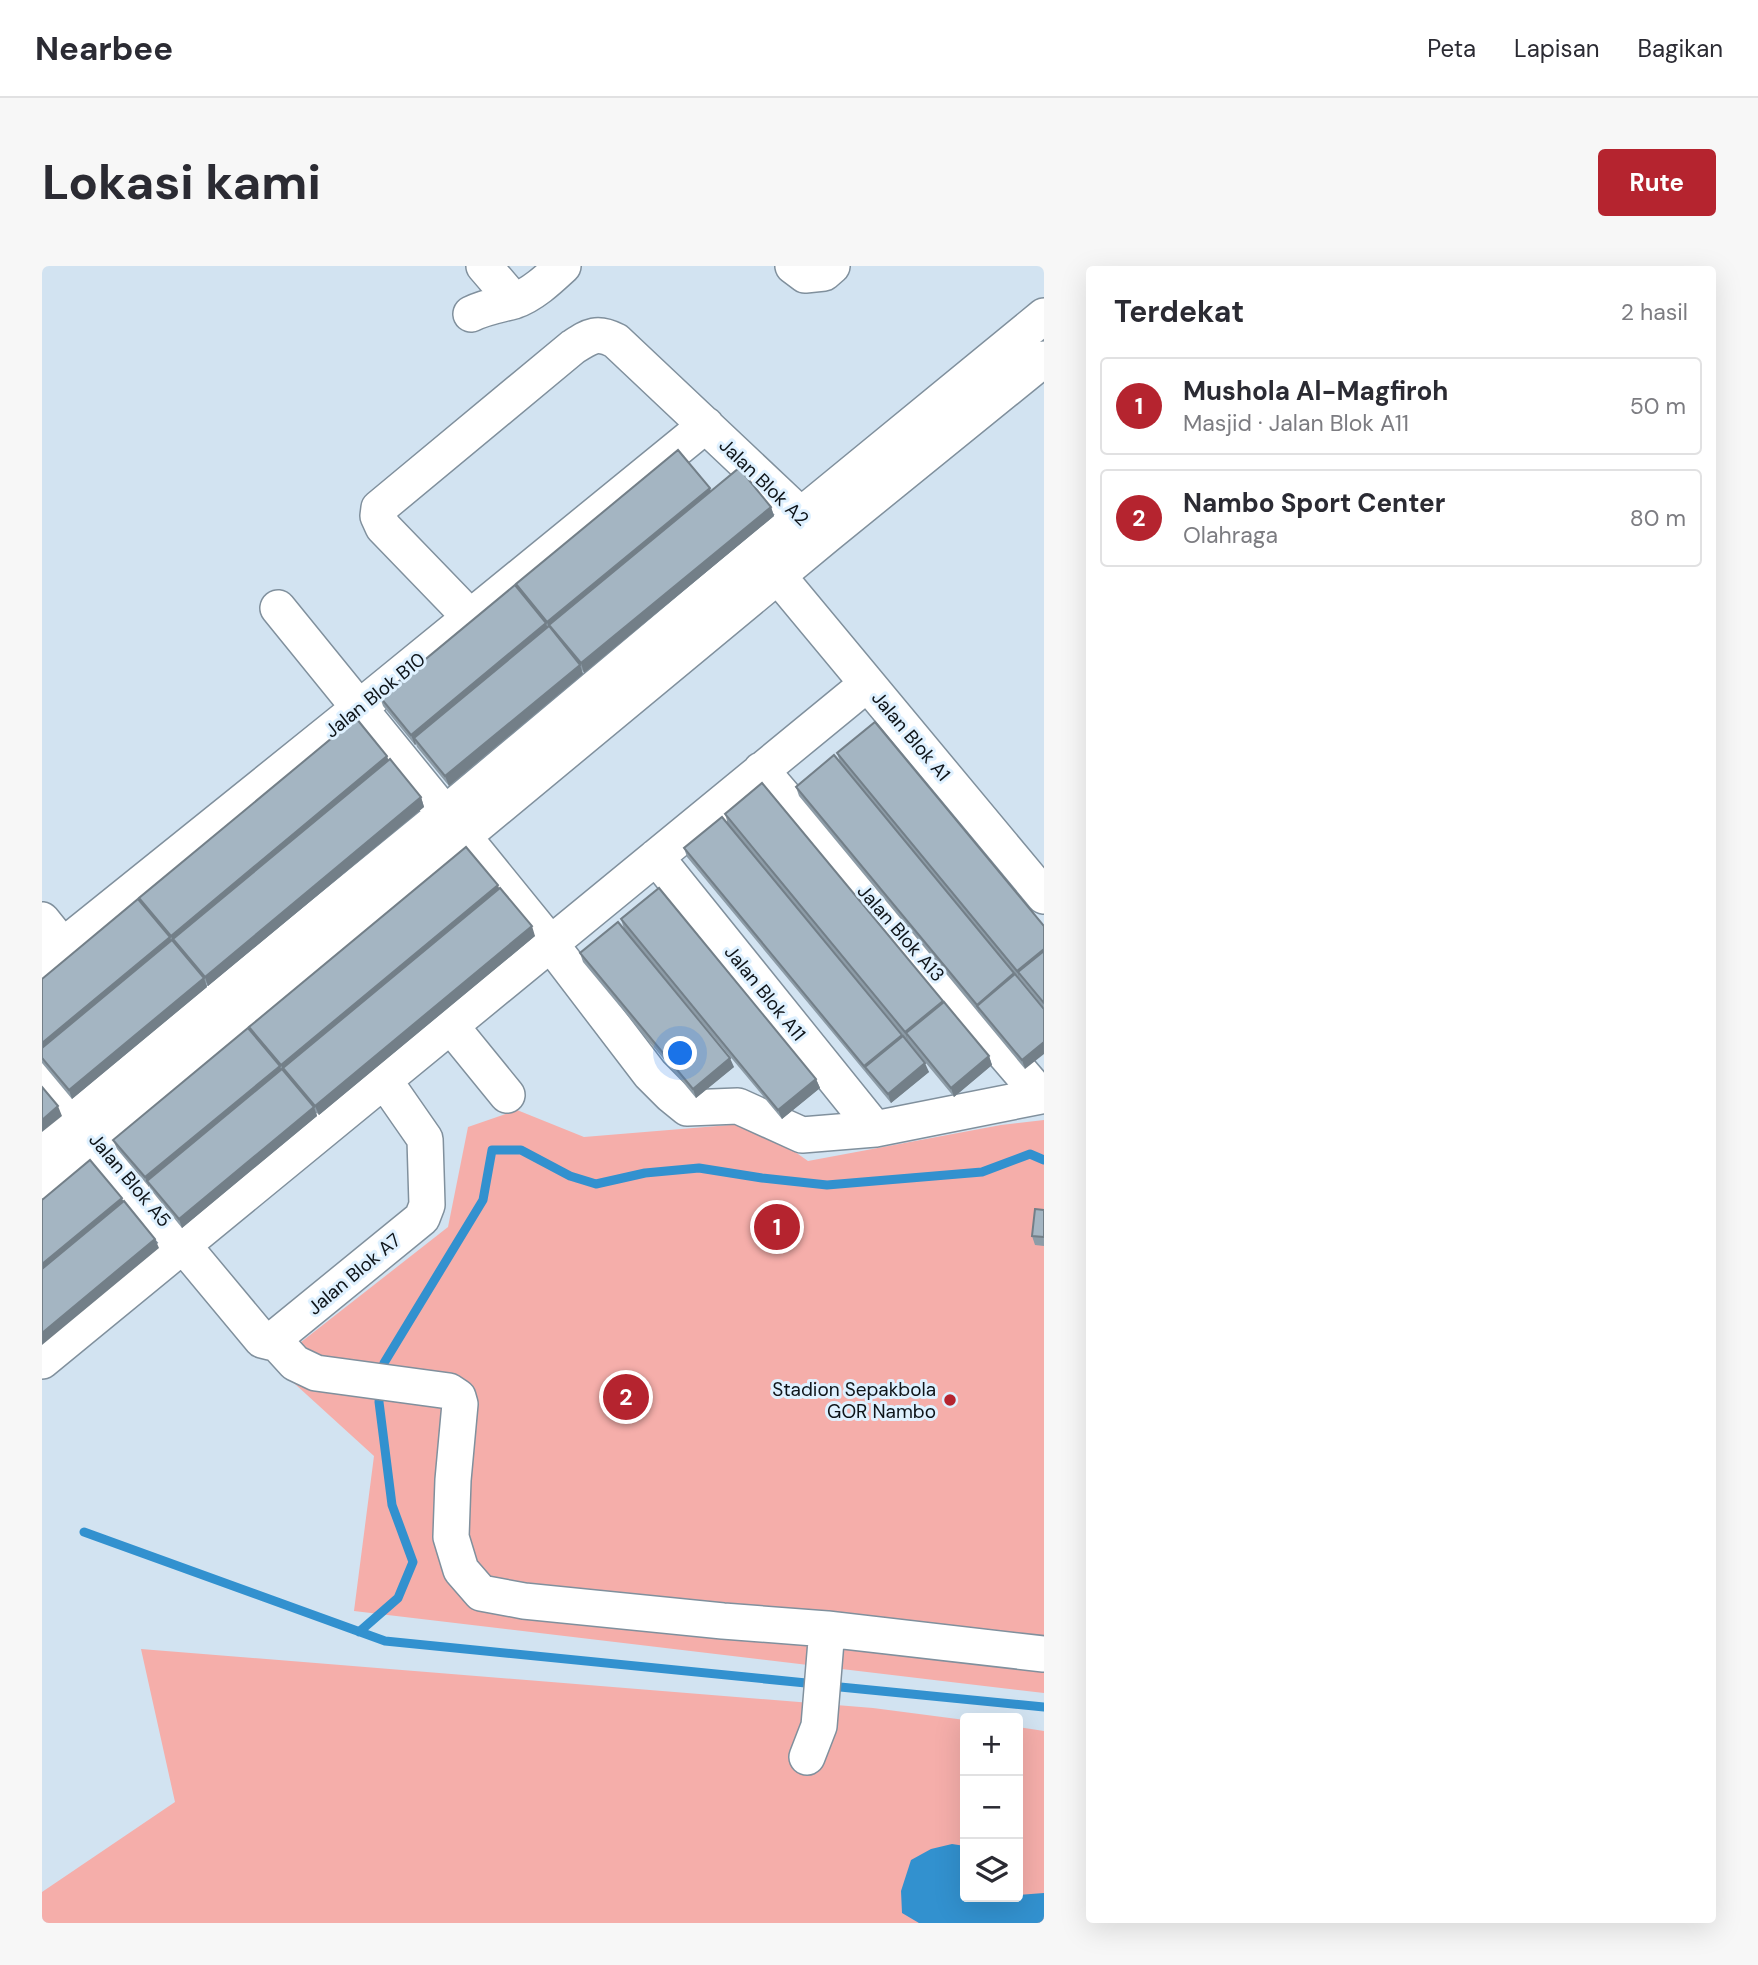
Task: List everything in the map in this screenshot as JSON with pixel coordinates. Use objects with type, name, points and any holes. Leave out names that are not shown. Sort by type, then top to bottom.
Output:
[{"type":"street","points":[[484,266],[514,301]]},
{"type":"street","points":[[471,314],[514,301],[532,292],[563,266]]},
{"type":"street","points":[[793,266],[805,275],[824,272],[832,266]]},
{"type":"street","points":[[42,1181],[84,1126],[455,824],[811,528],[1044,316]]},
{"type":"street","name":"Jalan Blok A2","points":[[470,617],[383,527],[378,516],[379,509],[573,347],[598,335],[616,341],[811,528]]},
{"type":"street","points":[[455,824],[778,576],[811,528],[1044,359]]},
{"type":"street","name":"Jalan Blok B10","points":[[49,943],[359,708],[706,425]]},
{"type":"street","name":"Jalan Blok A1","points":[[778,576],[1044,896]]},
{"type":"street","points":[[278,608],[550,943],[650,1074],[687,1108],[738,1106],[802,1135],[875,1129],[1042,1095]]},
{"type":"street","points":[[42,1361],[867,684]]},
{"type":"street","name":"Jalan Blok A13","points":[[761,771],[1042,1095]]},
{"type":"street","name":"Jalan Blok A11","points":[[656,857],[875,1129]]},
{"type":"street","points":[[450,1025],[507,1095]]},
{"type":"street","name":"Jalan Blok A5","points":[[42,1076],[184,1244]]},
{"type":"street","name":"Jalan Blok A7","points":[[274,1340],[422,1218],[425,1212],[425,1139],[384,1080]]},
{"type":"street","points":[[42,1146],[84,1126]]},
{"type":"street","points":[[184,1244],[262,1340],[274,1340],[295,1363],[316,1373],[449,1391],[458,1397],[460,1404],[453,1480],[452,1537],[461,1570],[481,1593],[564,1605],[827,1629],[1044,1654]]},
{"type":"street","points":[[807,1757],[819,1726],[827,1629]]},
{"type":"shaded area","points":[[517,1110],[584,1137],[754,1123],[808,1161],[1001,1125],[1044,1120],[1044,1693],[354,1611],[374,1456],[273,1364],[448,1227],[468,1127]]},
{"type":"shaded area","points":[[141,1649],[873,1708],[960,1719],[960,1902],[1023,1902],[1023,1728],[1044,1731],[1044,1923],[42,1923],[42,1892],[175,1802]]},
{"type":"water","points":[[952,1844],[960,1845],[960,1902],[1023,1902],[1023,1895],[1044,1893],[1044,1923],[919,1923],[902,1913],[901,1891],[911,1860],[931,1849]]},
{"type":"building","points":[[678,450],[710,488],[547,622],[516,584]]},
{"type":"building","points":[[739,468],[771,507],[581,663],[549,625]]},
{"type":"building","points":[[515,585],[546,623],[411,735],[380,697]]},
{"type":"building","points":[[549,626],[580,665],[445,776],[414,738]]},
{"type":"building","points":[[356,718],[387,756],[171,936],[139,898]]},
{"type":"building","points":[[875,722],[1044,926],[1044,949],[1017,971],[837,753]]},
{"type":"building","points":[[834,755],[1014,973],[977,1005],[796,787]]},
{"type":"building","points":[[390,759],[421,797],[205,977],[173,939]]},
{"type":"building","points":[[762,783],[943,1001],[905,1032],[725,814]]},
{"type":"building","points":[[722,817],[902,1035],[864,1066],[684,848]]},
{"type":"building","points":[[466,847],[498,885],[281,1065],[249,1027]]},
{"type":"building","points":[[500,888],[532,926],[315,1106],[283,1068]]},
{"type":"building","points":[[659,888],[816,1079],[778,1110],[621,919]]},
{"type":"building","points":[[138,899],[170,937],[42,1043],[42,979]]},
{"type":"building","points":[[618,922],[730,1058],[693,1089],[580,953]]},
{"type":"building","points":[[172,940],[204,978],[69,1090],[42,1058],[42,1048]]},
{"type":"building","points":[[1044,951],[1044,1003],[1018,972]]},
{"type":"building","points":[[1015,974],[1044,1009],[1044,1042],[1022,1060],[977,1006]]},
{"type":"building","points":[[944,1002],[989,1056],[951,1088],[906,1033]]},
{"type":"building","points":[[248,1028],[280,1066],[145,1177],[113,1140]]},
{"type":"building","points":[[903,1036],[925,1063],[888,1094],[865,1067]]},
{"type":"building","points":[[282,1069],[314,1107],[179,1219],[147,1181]]},
{"type":"building","points":[[42,1087],[58,1106],[42,1120]]},
{"type":"building","points":[[90,1160],[122,1198],[42,1264],[42,1200]]},
{"type":"building","points":[[124,1201],[155,1239],[42,1333],[42,1269]]},
{"type":"building","points":[[1035,1209],[1044,1210],[1044,1237],[1032,1236]]},
{"type":"building","points":[[761,1212],[792,1216],[790,1233],[778,1231],[778,1235],[769,1234],[769,1230],[758,1228]]},
{"type":"waterway","points":[[382,1375],[384,1363],[483,1200],[492,1150],[521,1150],[570,1176],[596,1184],[645,1173],[699,1168],[827,1185],[982,1172],[1030,1154],[1044,1160]]},
{"type":"waterway","points":[[359,1632],[398,1598],[413,1562],[392,1505],[379,1402],[380,1389]]},
{"type":"waterway","points":[[84,1532],[385,1641],[816,1684]]},
{"type":"waterway","points":[[830,1686],[1044,1707]]},
{"type":"place","name":"Mushola Al-Magfiroh","points":[[777,1227]]},
{"type":"place","name":"Nambo Sport Center","points":[[626,1397]]},
{"type":"place","name":"Stadion Sepakbola GOR Nambo","points":[[950,1400]]}]
